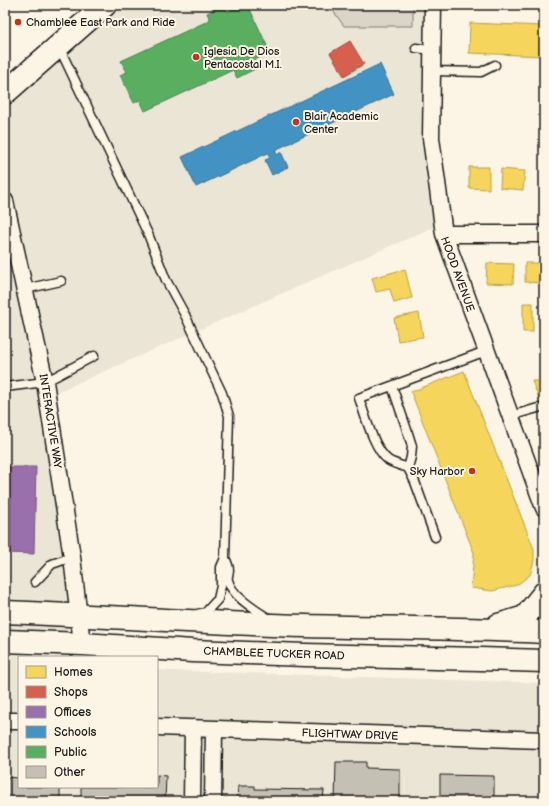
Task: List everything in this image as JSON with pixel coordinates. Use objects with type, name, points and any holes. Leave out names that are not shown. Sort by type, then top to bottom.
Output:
[{"type":"main road","points":[[5,93],[105,5]]},
{"type":"main road","points":[[483,629],[525,617],[544,593]]},
{"type":"main road","points":[[5,612],[306,626],[483,629],[544,632]]},
{"type":"main road","name":"CHAMBLEE TUCKER ROAD","points":[[5,641],[215,652],[544,661]]},
{"type":"street","name":"HOOD AVENUE","points":[[433,5],[431,138],[444,234],[544,508]]},
{"type":"street","name":"INTERACTIVE WAY","points":[[5,201],[45,382],[72,557],[82,644]]},
{"type":"street","points":[[444,234],[544,234]]},
{"type":"street","points":[[5,721],[18,721]]},
{"type":"street","name":"FLIGHTWAY DRIVE","points":[[158,727],[544,740]]},
{"type":"street","points":[[192,801],[193,728]]},
{"type":"street","points":[[213,801],[214,729]]},
{"type":"lane","points":[[59,46],[148,234],[166,280],[185,315],[222,393],[229,416],[225,558],[221,567],[221,586],[218,599],[206,612],[162,620]]},
{"type":"lane","points":[[416,48],[432,50]]},
{"type":"lane","points":[[432,71],[481,72],[495,65]]},
{"type":"lane","points":[[25,289],[61,281]]},
{"type":"lane","points":[[435,537],[415,482],[408,468],[388,460],[378,448],[359,398],[486,351]]},
{"type":"lane","points":[[5,387],[45,382],[94,356]]},
{"type":"lane","points":[[392,386],[412,446],[408,468]]},
{"type":"lane","points":[[510,416],[538,408]]},
{"type":"lane","points":[[35,582],[52,564],[72,557]]},
{"type":"lane","points":[[225,558],[229,568],[228,580],[233,591],[248,605],[266,617],[306,626]]},
{"type":"shaded area","points":[[107,5],[439,5],[439,86],[434,227],[48,396],[74,656],[18,656],[18,788],[158,788],[158,670],[544,683],[544,801],[5,801],[5,95]]},
{"type":"shaded area","points":[[329,5],[413,5],[413,26],[344,26]]},
{"type":"building: Homes","points":[[470,23],[544,26],[544,56],[469,53]]},
{"type":"building: Homes","points":[[469,167],[489,167],[489,189],[469,188]]},
{"type":"building: Homes","points":[[501,169],[525,171],[523,190],[500,188]]},
{"type":"building: Homes","points":[[487,263],[514,264],[513,284],[486,283]]},
{"type":"building: Homes","points":[[525,263],[544,263],[544,283],[525,282]]},
{"type":"building: Homes","points":[[405,269],[412,298],[394,303],[390,289],[376,292],[372,278]]},
{"type":"building: Homes","points":[[523,303],[533,303],[533,332],[523,332]]},
{"type":"building: Homes","points":[[419,313],[423,337],[398,341],[394,318]]},
{"type":"building: Homes","name":"Sky Harbor","points":[[464,371],[534,549],[534,561],[530,575],[517,585],[492,591],[471,588],[474,553],[411,392]]},
{"type":"building: Homes","points":[[532,381],[544,381],[544,411]]},
{"type":"building: Shops","points":[[350,41],[364,64],[344,76],[330,53]]},
{"type":"building: Offices","points":[[5,467],[36,467],[34,554],[5,553]]},
{"type":"building: Schools","name":"Blair Academic Center","points":[[380,64],[394,94],[275,150],[277,155],[281,152],[288,167],[272,175],[265,160],[270,158],[268,153],[196,187],[182,157]]},
{"type":"building: Public","name":"Iglesia De Dios Pentacostal M.I.","points":[[224,5],[227,12],[242,5],[248,5],[270,52],[251,62],[255,69],[237,78],[233,70],[145,111],[140,100],[134,103],[120,75],[127,72],[121,61],[210,20],[207,13]]},
{"type":"building: Other","points":[[336,762],[366,762],[366,768],[400,769],[400,801],[335,801]]},
{"type":"building: Other","points":[[158,775],[166,776],[165,801],[81,801],[81,788],[158,788]]},
{"type":"building: Other","points":[[440,775],[494,776],[494,801],[440,801]]},
{"type":"building: Other","points":[[5,777],[18,778],[18,788],[60,788],[60,801],[5,801]]},
{"type":"building: Other","points":[[238,786],[255,786],[255,789],[324,790],[323,801],[237,801]]},
{"type":"place","name":"Chamblee East Park and Ride","points":[[18,22]]},
{"type":"place","name":"Iglesia De Dios Pentacostal M.I.","points":[[196,57]]},
{"type":"place","name":"Blair Academic Center","points":[[296,122]]},
{"type":"place","name":"Sky Harbor","points":[[472,471]]}]
